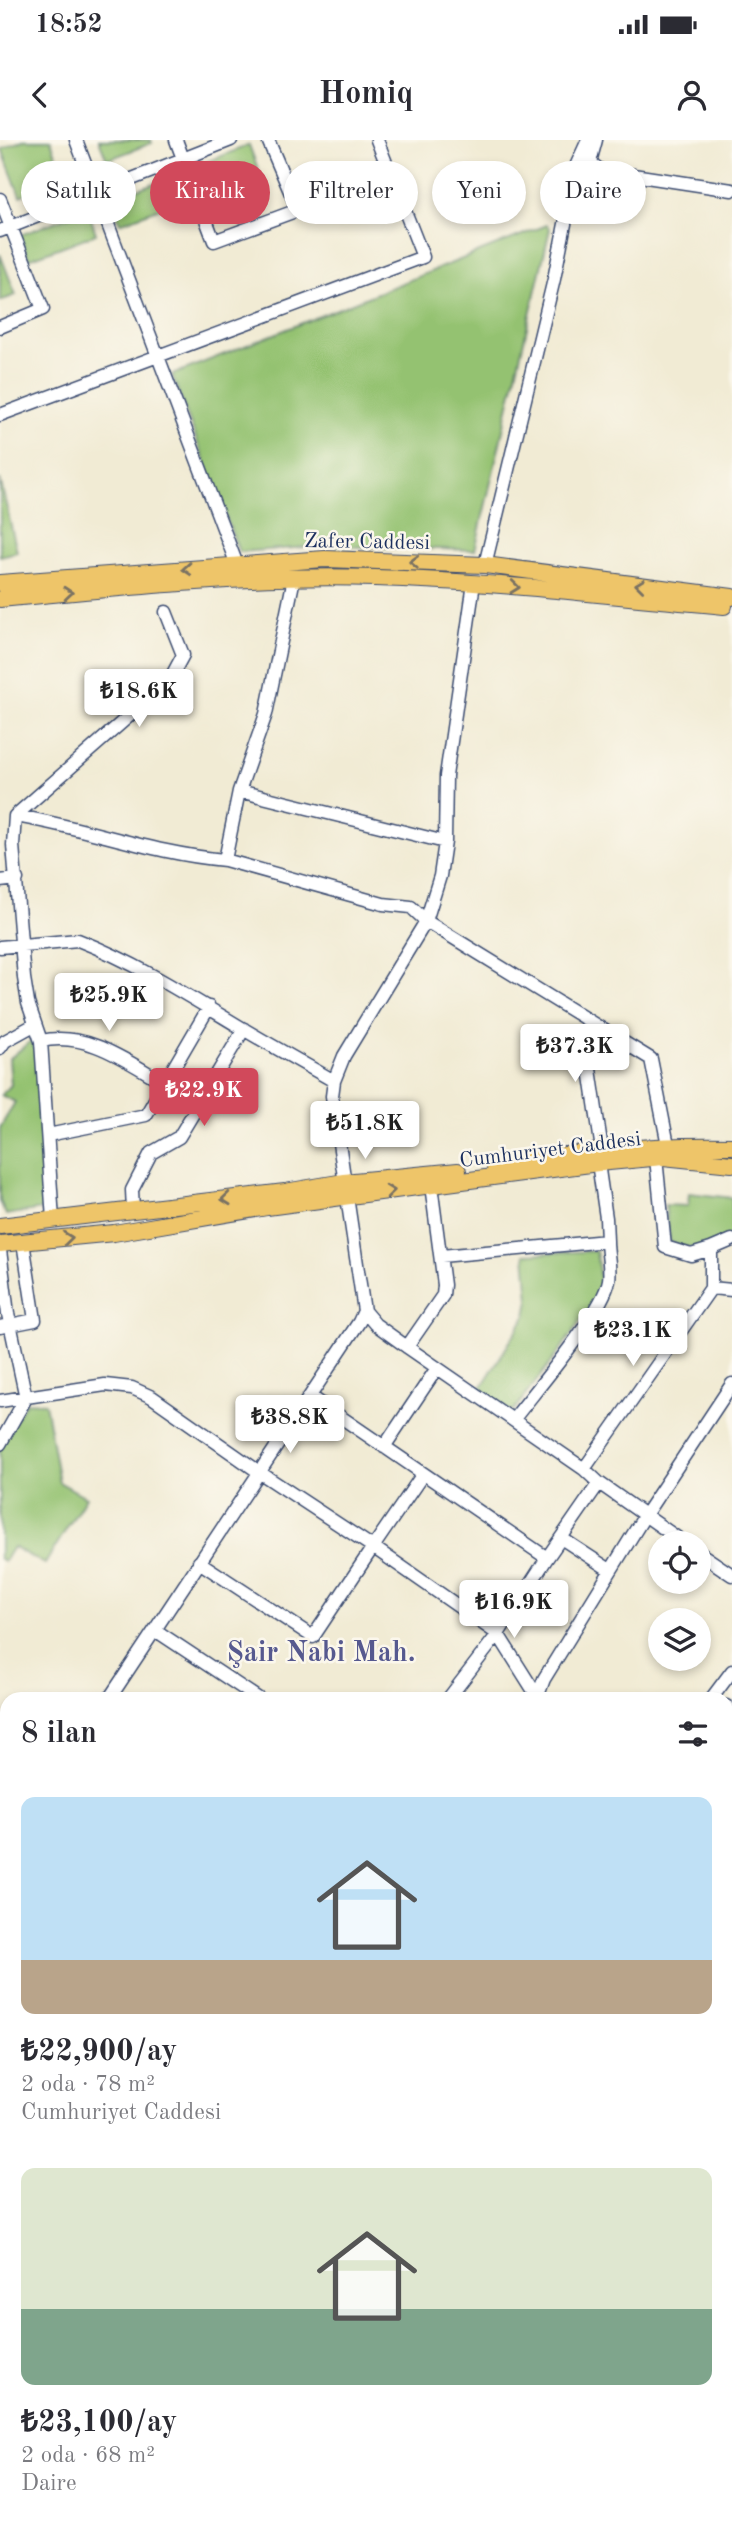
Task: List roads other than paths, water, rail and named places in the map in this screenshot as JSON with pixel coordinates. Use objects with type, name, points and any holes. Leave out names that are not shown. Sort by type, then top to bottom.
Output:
[{"type":"main road","name":"Zafer Caddesi","points":[[0,583],[325,559],[485,565],[732,597]]},
{"type":"main road","name":"Zafer Caddesi","points":[[0,600],[71,592],[294,578],[374,578],[474,583],[732,607]]},
{"type":"main road","name":"Cumhuriyet Caddesi","points":[[0,1226],[285,1192],[431,1185],[668,1145],[732,1146]]},
{"type":"main road","name":"Cumhuriyet Caddesi","points":[[0,1244],[114,1233],[345,1189],[457,1171],[600,1156],[732,1164]]},
{"type":"street","points":[[76,140],[84,161]]},
{"type":"street","points":[[176,140],[214,241],[298,210],[268,140]]},
{"type":"street","points":[[136,177],[231,140]]},
{"type":"street","points":[[0,415],[423,257],[377,140]]},
{"type":"street","points":[[596,140],[590,162],[600,170],[732,190]]},
{"type":"street","points":[[485,565],[554,279],[583,144]]},
{"type":"street","points":[[0,199],[5,229],[43,309],[0,327]]},
{"type":"street","points":[[108,224],[237,565]]},
{"type":"street","points":[[225,860],[239,791],[266,715],[294,578]]},
{"type":"street","points":[[474,583],[446,776],[445,842],[440,876],[426,920],[344,1056],[334,1081],[332,1096],[364,1311],[375,1324],[584,1469],[599,1483],[668,1531]]},
{"type":"street","points":[[53,1220],[41,1041],[27,1003],[13,845],[15,817],[169,681],[183,655],[166,612]]},
{"type":"street","points":[[239,791],[445,842]]},
{"type":"street","points":[[15,817],[53,822],[123,842],[199,858],[225,860],[383,904],[411,907],[426,920],[651,1059],[668,1145],[680,1159]]},
{"type":"street","points":[[0,881],[17,879]]},
{"type":"street","points":[[0,947],[78,940],[114,955],[209,1007],[334,1081]]},
{"type":"street","points":[[48,1135],[146,1115],[209,1007]]},
{"type":"street","points":[[0,1048],[5,1041],[34,1024]]},
{"type":"street","points":[[513,1420],[593,1314],[609,1279],[606,1218],[587,1049],[599,1027]]},
{"type":"street","points":[[133,1210],[132,1190],[151,1153],[179,1137],[244,1029]]},
{"type":"street","points":[[41,1041],[57,1037],[85,1041],[165,1083]]},
{"type":"street","points":[[656,1158],[665,1247],[691,1255],[732,1240]]},
{"type":"street","points":[[407,1347],[443,1295],[441,1256],[431,1185]]},
{"type":"street","points":[[441,1256],[607,1241]]},
{"type":"street","points":[[6,1326],[35,1320],[23,1242]]},
{"type":"street","points":[[584,1469],[711,1288],[711,1249]]},
{"type":"street","points":[[0,1250],[6,1326],[26,1398],[0,1444]]},
{"type":"street","points":[[711,1288],[732,1290]]},
{"type":"street","points":[[114,1692],[364,1311]]},
{"type":"street","points":[[384,1447],[436,1368]]},
{"type":"street","points":[[540,1692],[544,1679],[610,1570],[732,1384]]},
{"type":"street","points":[[0,1401],[105,1385],[132,1388],[152,1397],[498,1634],[534,1692]]},
{"type":"street","points":[[310,1396],[547,1558]]},
{"type":"street","points":[[199,1562],[313,1637],[423,1474]]},
{"type":"street","points":[[454,1692],[498,1634],[599,1483]]},
{"type":"street","points":[[561,1538],[610,1570]]},
{"type":"street","points":[[711,1561],[732,1575]]},
{"type":"street","points":[[155,1630],[248,1692]]},
{"type":"street","points":[[718,1692],[732,1671]]},
{"type":"district","name":"Şair Nabi Mah.","points":[[321,1651]]}]
